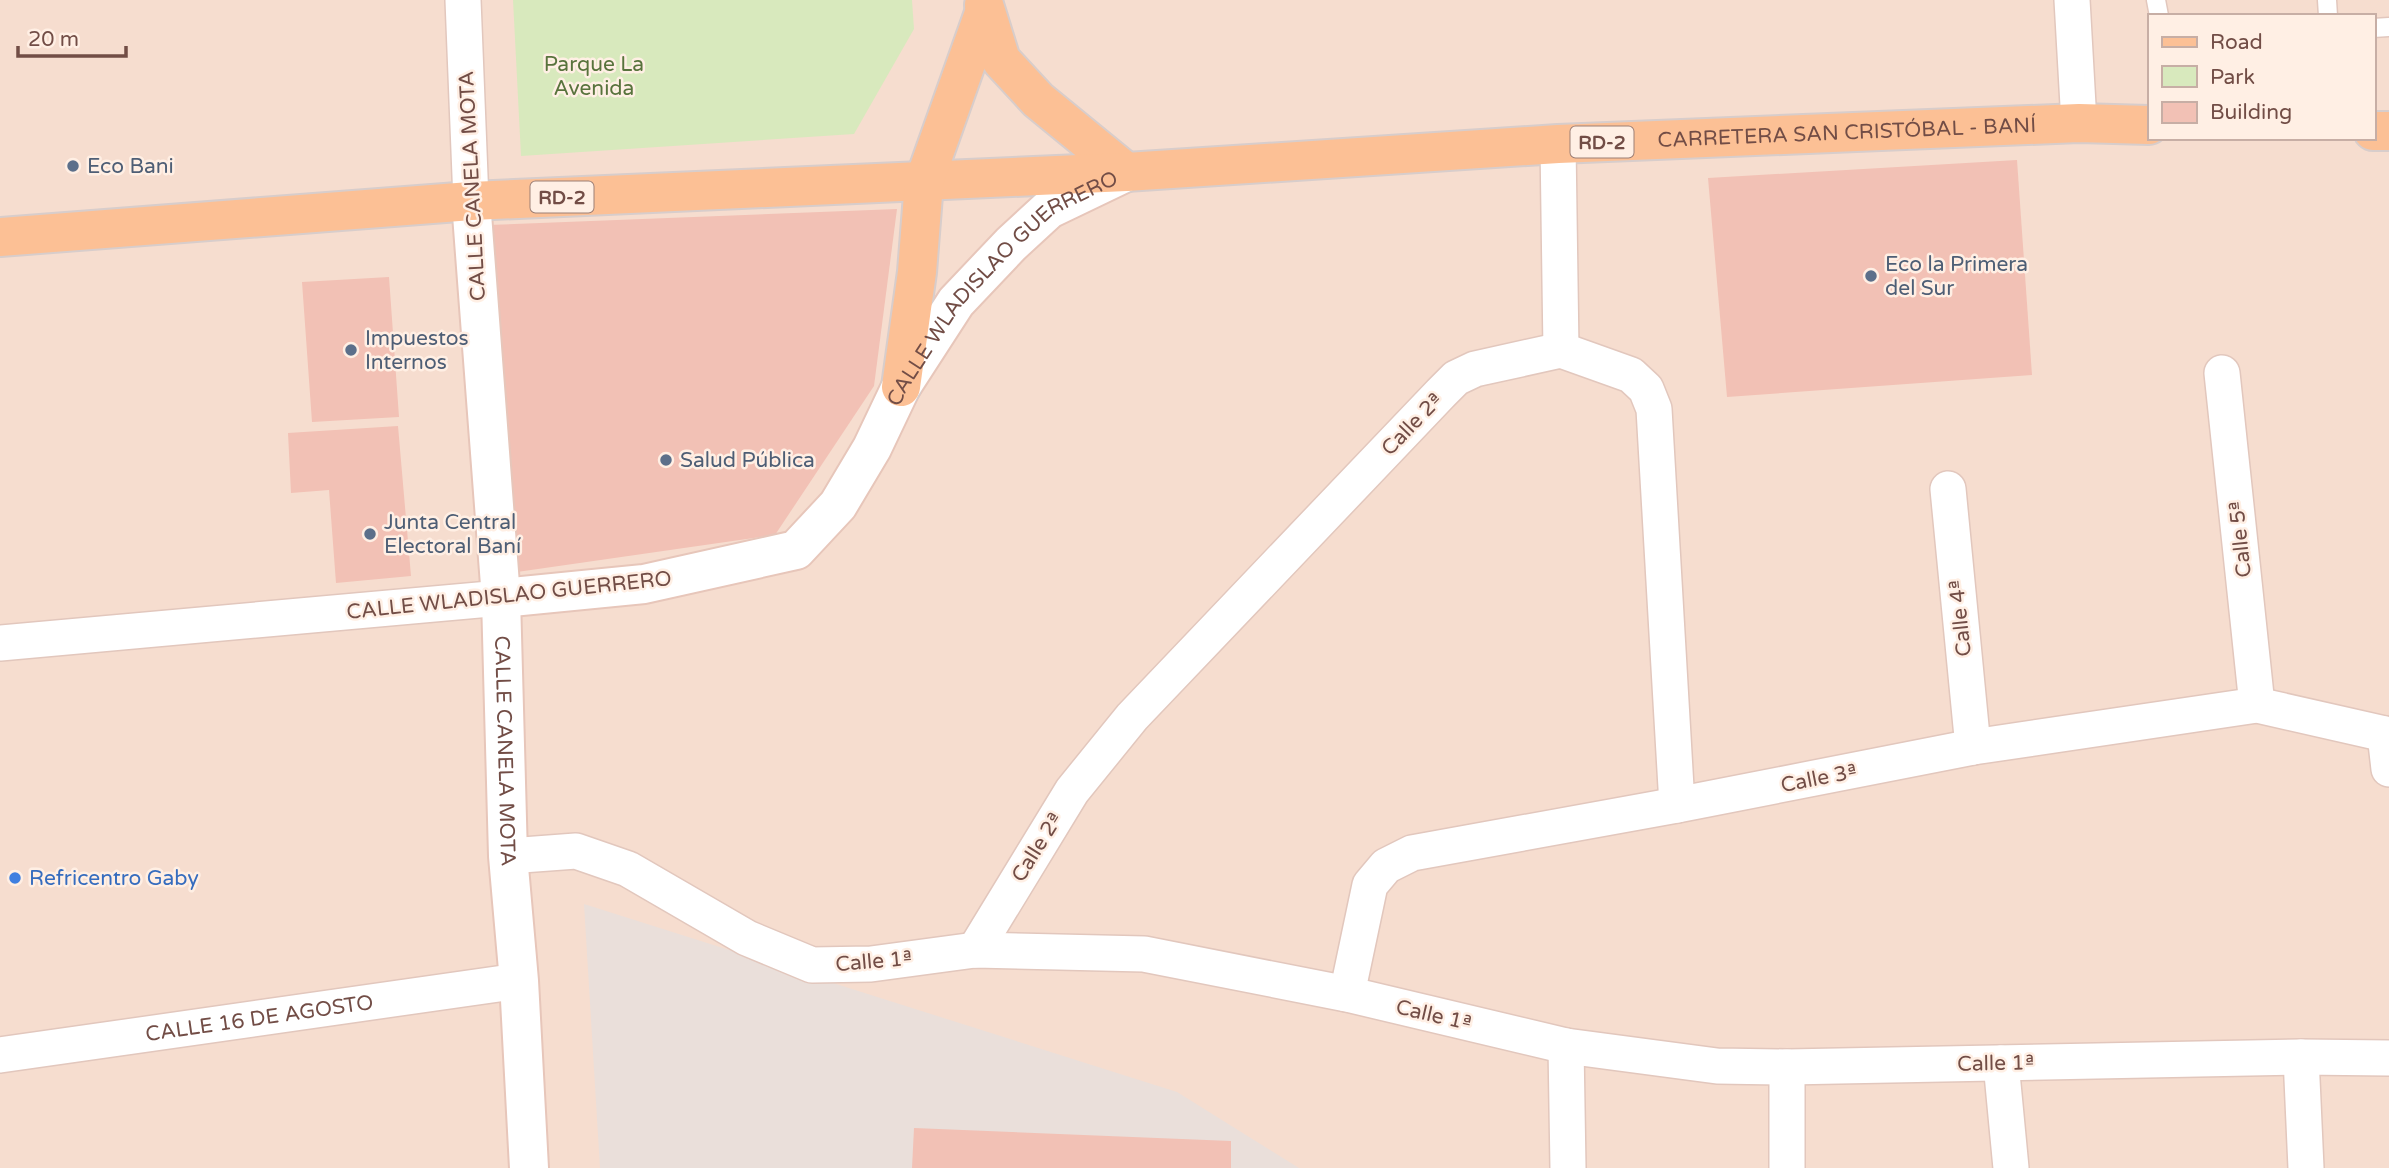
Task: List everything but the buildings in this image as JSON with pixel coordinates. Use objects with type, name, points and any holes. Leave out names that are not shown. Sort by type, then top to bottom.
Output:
[{"type":"main road","points":[[984,6],[1001,60],[1038,100],[1126,172]]},
{"type":"main road","points":[[901,387],[917,272],[924,182],[984,6]]},
{"type":"main road","name":"CARRETERA SAN CRISTÓBAL - BANÍ","points":[[1126,172],[1558,144],[2079,123],[2148,125]]},
{"type":"main road","name":"RD-2","points":[[0,237],[471,201],[1126,172]]},
{"type":"main road","name":"CALLE WLADISLAO GUERRERO","points":[[501,598],[644,584],[796,550],[838,505],[872,448],[901,387],[956,302],[1011,244],[1049,209],[1126,172]]},
{"type":"main road","name":"CALLE CANELA MOTA","points":[[471,201],[501,598],[509,856],[529,1168]]},
{"type":"street","name":"CALLE CANELA MOTA","points":[[463,0],[471,201]]},
{"type":"street","points":[[2072,0],[2079,123]]},
{"type":"street","points":[[1558,144],[1561,350],[1631,375],[1646,389],[1654,409],[1677,806]]},
{"type":"street","name":"Calle 2ª","points":[[975,950],[1072,791],[1132,717],[1441,393],[1456,378],[1475,369],[1561,350]]},
{"type":"street","name":"Calle 5ª","points":[[2222,373],[2258,705]]},
{"type":"street","name":"Calle 4ª","points":[[1948,489],[1973,747]]},
{"type":"street","name":"CALLE WLADISLAO GUERRERO","points":[[0,643],[501,598]]},
{"type":"street","name":"Calle 3ª","points":[[1347,994],[1370,885],[1386,866],[1412,853],[1677,806],[1973,747],[2258,705],[2387,735]]},
{"type":"street","points":[[2387,735],[2389,769]]},
{"type":"street","name":"Calle 1ª","points":[[509,856],[576,850],[628,869],[747,938],[812,965],[871,964],[975,950],[1144,954],[1347,994],[1566,1046],[1717,1066],[2389,1058]]},
{"type":"street","name":"CALLE 16 DE AGOSTO","points":[[0,1055],[519,981]]},
{"type":"street","points":[[1566,1046],[1568,1168]]},
{"type":"street","points":[[2301,1057],[2306,1168]]},
{"type":"street","points":[[2001,1063],[2011,1168]]},
{"type":"street","points":[[1787,1067],[1787,1168]]},
{"type":"shaded area","points":[[0,0],[2389,0],[2389,1168],[0,1168]]},
{"type":"shaded area","points":[[584,904],[1177,1092],[1299,1168],[600,1168]]},
{"type":"green space","name":"Parque La Avenida","points":[[513,0],[912,0],[914,29],[854,134],[521,156]]},
{"type":"place","name":"Eco Bani","points":[[73,166]]},
{"type":"place","name":"Eco la Primera del Sur","points":[[1871,276]]},
{"type":"place","name":"Impuestos Internos","points":[[351,350]]},
{"type":"place","name":"Salud Pública","points":[[666,460]]},
{"type":"place","name":"Junta Central Electoral Baní","points":[[370,534]]},
{"type":"place","name":"Refricentro Gaby","points":[[15,878]]}]
